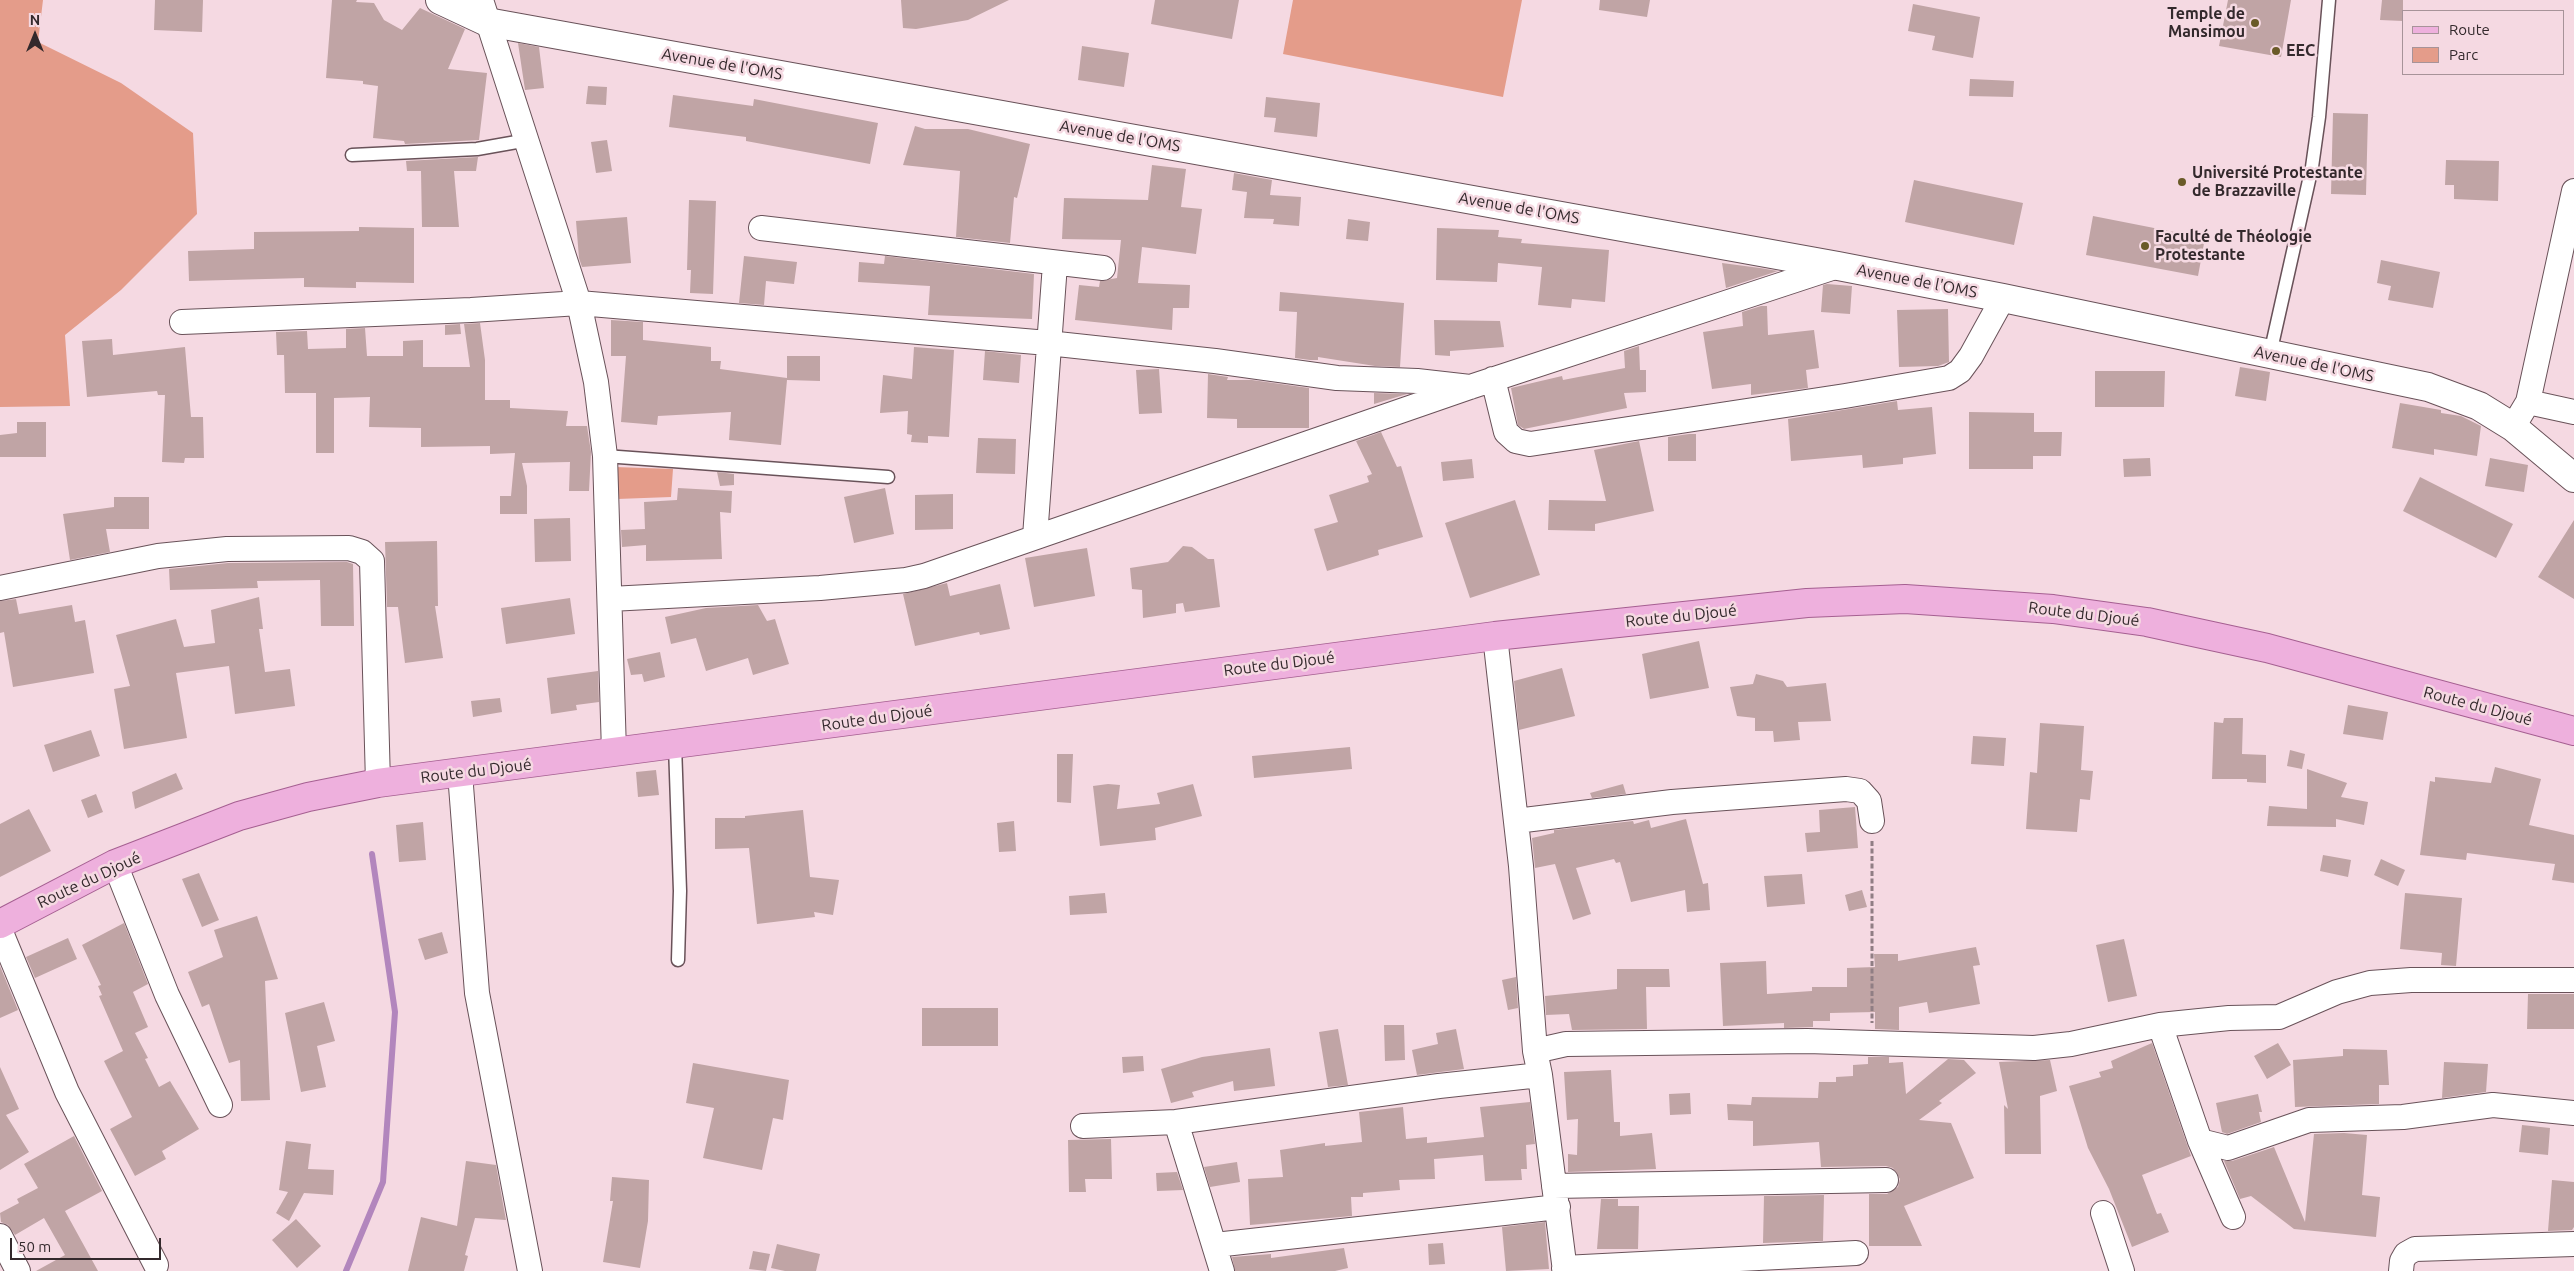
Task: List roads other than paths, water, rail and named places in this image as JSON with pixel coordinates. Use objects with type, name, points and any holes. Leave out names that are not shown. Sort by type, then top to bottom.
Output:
[{"type":"main road","name":"Route du Djoué","points":[[0,924],[115,864],[239,816],[308,797],[378,783],[1495,636],[1806,603],[1905,599],[2053,609],[2147,622],[2267,648],[2574,732]]},
{"type":"street","name":"Avenue de l'OMS","points":[[440,0],[484,11],[2003,298],[2428,387],[2479,406],[2513,427],[2574,478]]},
{"type":"street","points":[[484,11],[528,140],[579,302],[596,382],[605,456],[614,752]]},
{"type":"street","points":[[2513,427],[2528,402],[2574,190]]},
{"type":"street","points":[[761,228],[1055,264],[1103,268]]},
{"type":"street","points":[[1035,537],[1055,264]]},
{"type":"street","points":[[610,599],[820,588],[906,580],[1470,387],[1838,266]]},
{"type":"street","points":[[1494,379],[1506,432],[1516,441],[1530,444],[1845,396],[1949,378],[1960,371],[1971,356],[2003,298]]},
{"type":"street","points":[[182,322],[471,310],[579,302],[1048,344],[1215,361],[1337,378],[1417,381],[1470,387]]},
{"type":"street","points":[[2528,402],[2574,412]]},
{"type":"street","points":[[0,588],[158,556],[227,549],[349,548],[362,552],[372,561],[378,783]]},
{"type":"street","points":[[1495,636],[1516,820],[1535,1051],[1540,1075],[1564,1269],[1856,1253]]},
{"type":"street","points":[[460,773],[477,993],[530,1271]]},
{"type":"street","points":[[1516,820],[1672,802],[1846,789],[1860,790],[1869,800],[1872,821]]},
{"type":"street","points":[[115,864],[166,995],[220,1105]]},
{"type":"street","points":[[0,930],[67,1092],[156,1265]]},
{"type":"street","points":[[1535,1051],[1566,1044],[1797,1041],[2034,1048],[2071,1044],[2160,1025],[2228,1018],[2279,1017],[2337,992],[2370,983],[2411,980],[2574,980]]},
{"type":"street","points":[[2160,1025],[2200,1141],[2232,1217]]},
{"type":"street","points":[[1082,1126],[1176,1122],[1439,1086],[1540,1075]]},
{"type":"street","points":[[2200,1141],[2228,1148],[2309,1120],[2403,1117],[2493,1105],[2574,1113]]},
{"type":"street","points":[[1176,1122],[1222,1271]]},
{"type":"street","points":[[1215,1245],[1556,1197],[1886,1180]]},
{"type":"street","points":[[2103,1213],[2122,1271]]},
{"type":"street","points":[[0,1236],[18,1271]]},
{"type":"street","points":[[2401,1271],[2402,1261],[2406,1254],[2415,1249],[2574,1244]]},
{"type":"lane","points":[[2270,354],[2312,167],[2320,117],[2329,0]]},
{"type":"lane","points":[[352,155],[477,149],[528,140]]},
{"type":"lane","points":[[605,456],[888,477]]},
{"type":"lane","points":[[675,745],[680,891],[678,960]]},
{"type":"waterway","points":[[346,1271],[383,1182],[395,1012],[372,854]]},
{"type":"place","name":"Temple de Mansimou","points":[[2255,23]]},
{"type":"place","name":"EEC","points":[[2276,51]]},
{"type":"place","name":"Université Protestante de Brazzaville","points":[[2182,182]]},
{"type":"place","name":"Faculté de Théologie Protestante","points":[[2145,246]]}]
